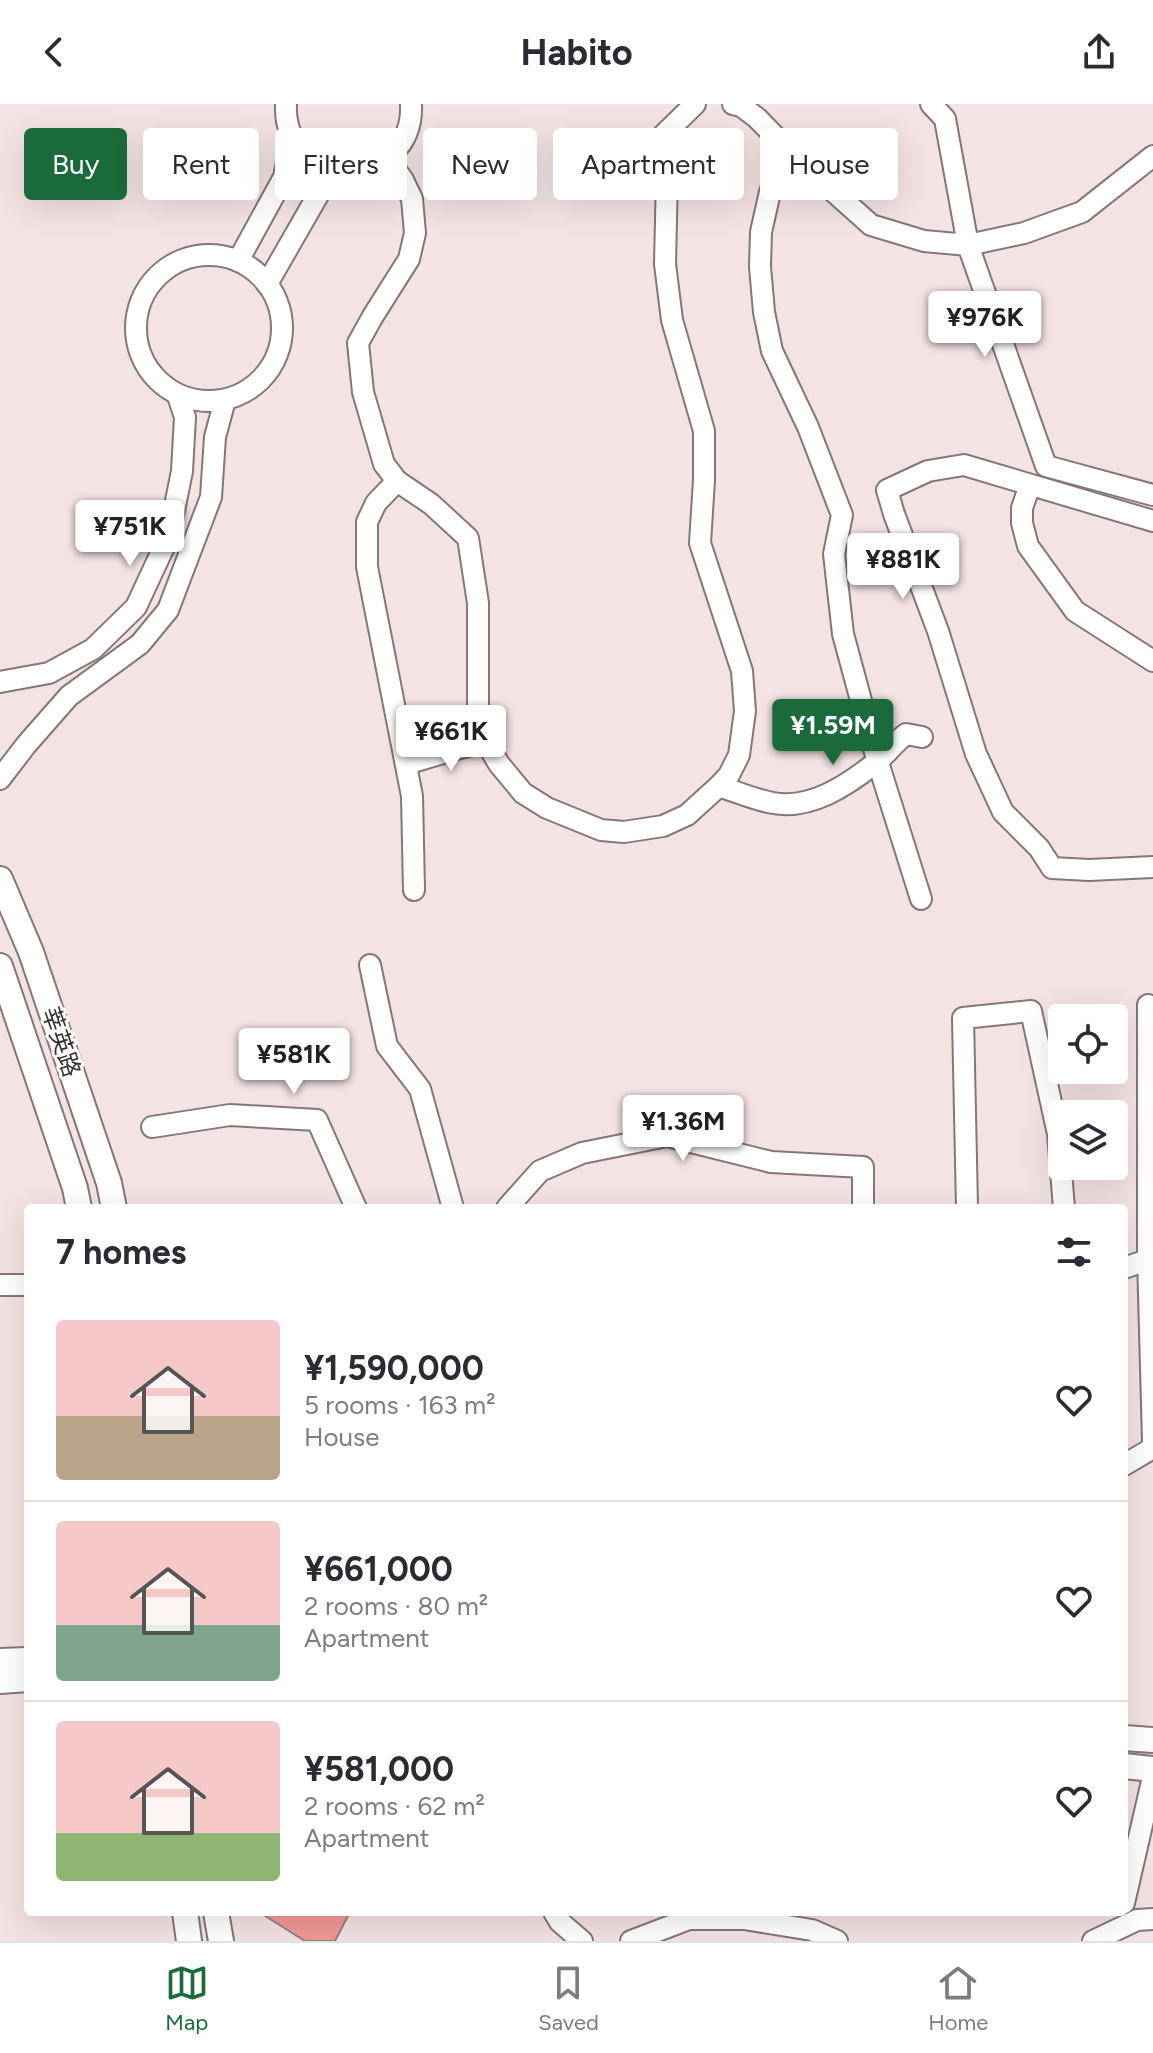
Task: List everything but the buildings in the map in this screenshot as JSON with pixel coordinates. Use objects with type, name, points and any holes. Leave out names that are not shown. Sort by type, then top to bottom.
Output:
[{"type":"main road","name":"莘英路","points":[[0,879],[31,952],[109,1183],[113,1204]]},
{"type":"main road","name":"莘英路","points":[[0,966],[78,1204]]},
{"type":"main road","points":[[0,1661],[24,1660]]},
{"type":"main road","points":[[0,1681],[24,1679]]},
{"type":"main road","points":[[1128,1738],[1153,1740]]},
{"type":"main road","points":[[1128,1766],[1153,1769]]},
{"type":"main road","points":[[186,1916],[189,1941]]},
{"type":"main road","points":[[217,1916],[221,1941]]},
{"type":"street","points":[[286,104],[290,128]]},
{"type":"street","points":[[407,132],[412,115],[411,104]]},
{"type":"street","points":[[671,128],[695,104]]},
{"type":"street","points":[[733,104],[756,111],[770,128]]},
{"type":"street","points":[[931,104],[945,119],[968,245],[1046,466],[1153,495]]},
{"type":"street","points":[[843,200],[871,225],[924,241],[968,245],[1024,233],[1082,212],[1153,156]]},
{"type":"street","points":[[407,188],[412,199],[415,233],[409,259],[358,343],[363,392],[384,464],[397,481],[431,504],[468,538],[478,603],[478,729],[499,764],[523,793],[547,808],[601,830],[624,832],[663,826],[687,815],[719,786],[729,775],[739,755],[745,711],[742,671],[700,543],[704,431],[672,320],[665,264],[666,200]]},
{"type":"street","points":[[238,261],[275,193]]},
{"type":"street","points":[[267,284],[315,200]]},
{"type":"street","points":[[768,200],[761,232],[760,267],[764,312],[772,351],[808,427],[842,515],[834,554],[843,634],[921,899]]},
{"type":"street","points":[[203,254],[238,261],[250,267],[267,284],[279,305],[282,329],[278,354],[266,375],[248,391],[225,400],[193,401],[178,396],[158,382],[143,363],[136,340],[136,315],[144,292],[159,273],[180,260],[203,254]]},
{"type":"street","points":[[0,682],[49,673],[93,649],[136,607],[169,536],[182,471],[185,417],[178,396]]},
{"type":"street","points":[[0,779],[69,696],[140,644],[168,610],[211,497],[215,437],[225,400]]},
{"type":"street","points":[[1153,521],[964,465],[928,471],[887,490],[938,631],[976,754],[1003,812],[1039,848],[1052,868],[1153,867]]},
{"type":"street","points":[[397,481],[376,503],[367,522],[367,567],[412,796],[414,890]]},
{"type":"street","points":[[1030,485],[1022,508],[1028,546],[1075,611],[1153,661]]},
{"type":"street","points":[[719,786],[772,803],[790,805],[807,802],[845,785],[878,761],[906,734],[922,737]]},
{"type":"street","points":[[406,764],[485,742]]},
{"type":"street","points":[[370,965],[387,1046],[420,1089],[452,1204]]},
{"type":"street","points":[[1128,1462],[1153,1445],[1148,1005]]},
{"type":"street","points":[[967,1204],[963,1018],[1031,1011],[1058,1134],[1064,1204]]},
{"type":"street","points":[[152,1127],[230,1115],[317,1120],[354,1204]]},
{"type":"street","points":[[511,1204],[540,1171],[582,1153],[667,1136],[771,1162],[863,1167],[863,1204]]},
{"type":"street","points":[[1128,1266],[1150,1258]]},
{"type":"street","points":[[0,1285],[24,1285]]},
{"type":"street","points":[[1128,1886],[1153,1777]]},
{"type":"street","points":[[556,1916],[582,1941]]},
{"type":"street","points":[[1101,1937],[1117,1916]]},
{"type":"street","points":[[631,1941],[689,1919],[744,1919],[812,1930],[837,1941]]},
{"type":"street","points":[[1101,1937],[1137,1920],[1153,1919]]}]
